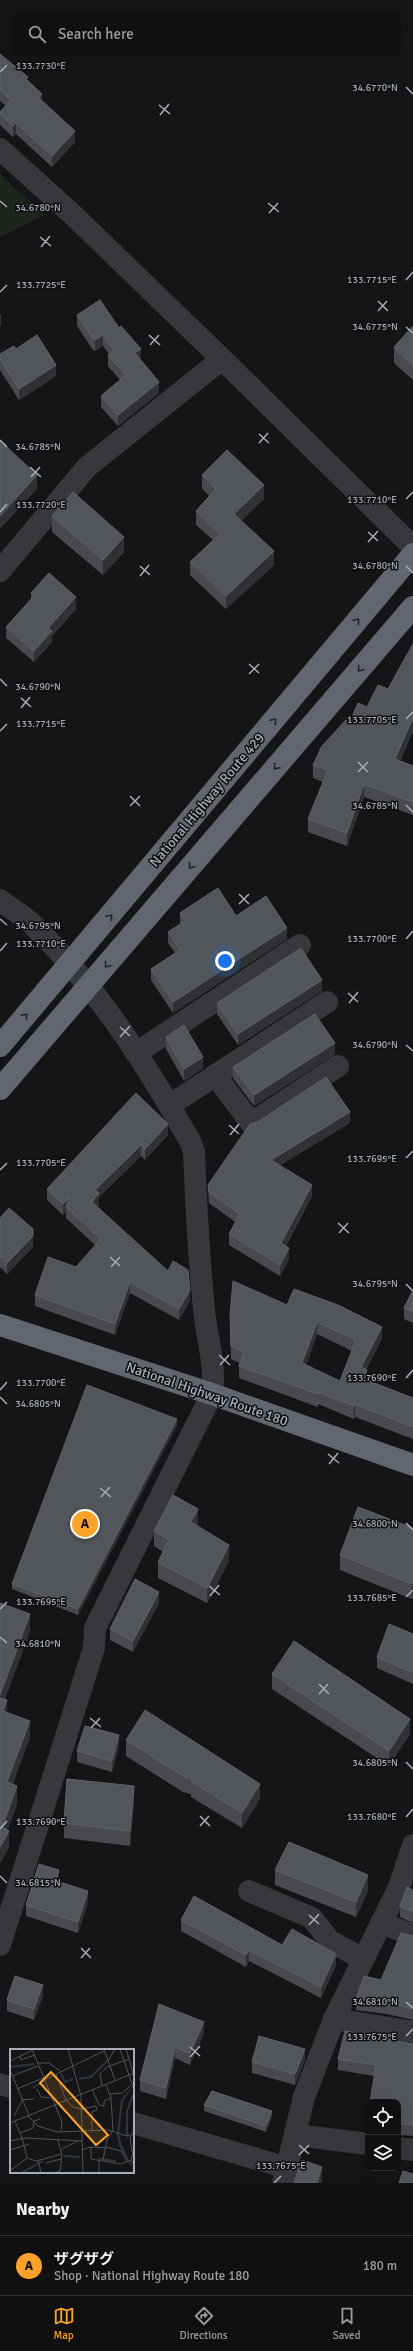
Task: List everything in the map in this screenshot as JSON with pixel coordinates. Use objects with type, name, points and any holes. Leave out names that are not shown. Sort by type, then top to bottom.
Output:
[{"type":"highway","name":"National Highway Route 429","points":[[0,1046],[413,554]]},
{"type":"highway","points":[[0,1089],[413,607]]},
{"type":"highway","name":"National Highway Route 180","points":[[0,1325],[212,1394],[413,1465]]},
{"type":"street","points":[[0,149],[72,214],[222,358],[413,547]]},
{"type":"street","points":[[0,571],[87,467],[222,358]]},
{"type":"street","points":[[0,900],[31,923],[88,988],[136,1053],[170,1105],[194,1151],[200,1273],[205,1318],[215,1377],[212,1394],[95,1628],[94,1648],[0,1945]]},
{"type":"street","points":[[136,1053],[300,945]]},
{"type":"street","points":[[170,1105],[327,1002]]},
{"type":"street","points":[[215,1075],[251,1123],[338,1066]]},
{"type":"street","points":[[134,2123],[285,2175],[304,2097],[334,2019],[399,1887],[413,1845]]},
{"type":"street","points":[[249,1891],[312,1918],[330,1941],[363,1959]]},
{"type":"street","points":[[381,1923],[413,1935]]},
{"type":"street","points":[[334,2019],[413,2032]]},
{"type":"street","points":[[0,2084],[10,2087]]},
{"type":"street","points":[[296,2134],[365,2144]]},
{"type":"street","points":[[401,2148],[413,2150]]},
{"type":"shaded area","points":[[0,174],[44,215],[0,237]]},
{"type":"building","points":[[0,54],[28,77],[26,79],[42,94],[39,98],[75,131],[52,156],[16,123],[13,126],[0,114],[0,112],[11,100],[0,90]]},
{"type":"building","points":[[100,300],[119,328],[121,326],[141,349],[135,353],[159,382],[118,415],[101,396],[126,375],[108,355],[114,350],[103,335],[95,340],[77,315]]},
{"type":"building","points":[[412,327],[413,328],[413,365],[394,347]]},
{"type":"building","points":[[37,335],[56,365],[19,389],[0,359],[0,354],[14,346],[16,349]]},
{"type":"building","points":[[0,441],[37,475],[0,516]]},
{"type":"building","points":[[227,450],[264,485],[234,514],[274,551],[226,596],[190,562],[220,534],[196,511],[216,489],[202,475]]},
{"type":"building","points":[[73,492],[124,537],[103,560],[52,516]]},
{"type":"building","points":[[49,573],[76,597],[48,628],[52,631],[34,651],[6,627],[34,596],[31,593]]},
{"type":"building","points":[[413,644],[413,718],[395,759],[413,766],[413,802],[364,784],[347,833],[308,819],[328,770],[313,765],[322,746],[346,720],[350,722],[358,703],[367,707],[378,685],[388,689]]},
{"type":"building","points":[[218,888],[236,916],[266,896],[287,928],[173,1002],[151,969],[180,950],[168,932],[185,921],[180,913]]},
{"type":"building","points":[[301,948],[322,980],[238,1034],[217,1003]]},
{"type":"building","points":[[315,1014],[335,1043],[254,1095],[233,1067]]},
{"type":"building","points":[[184,1025],[203,1057],[184,1069],[166,1037]]},
{"type":"building","points":[[326,1077],[350,1112],[271,1160],[312,1185],[281,1243],[289,1248],[280,1265],[229,1234],[240,1214],[209,1192],[208,1185],[250,1124],[258,1122]]},
{"type":"building","points":[[136,1093],[168,1124],[145,1149],[141,1145],[95,1190],[99,1193],[92,1202],[168,1271],[173,1261],[188,1270],[190,1290],[179,1309],[130,1282],[115,1324],[35,1295],[48,1257],[76,1267],[101,1239],[66,1207],[69,1198],[63,1204],[47,1189]]},
{"type":"building","points":[[9,1208],[33,1229],[33,1236],[7,1263],[0,1256],[0,1218]]},
{"type":"building","points":[[233,1281],[287,1305],[294,1289],[338,1305],[382,1327],[361,1367],[367,1370],[364,1379],[413,1398],[413,1427],[355,1404],[354,1406],[318,1392],[318,1394],[239,1366],[244,1352],[231,1346],[230,1314]],"holes":[[[317,1322],[356,1340],[340,1381],[302,1363]]]},
{"type":"building","points":[[413,1290],[413,1312],[404,1308]]},
{"type":"building","points":[[87,1385],[177,1419],[78,1609],[12,1584]]},
{"type":"building","points":[[173,1495],[198,1509],[191,1522],[229,1545],[207,1588],[158,1562],[169,1540],[154,1531]]},
{"type":"building","points":[[358,1507],[413,1528],[412,1584],[340,1555]]},
{"type":"building","points":[[135,1579],[159,1592],[133,1641],[110,1629]]},
{"type":"building","points":[[0,1603],[30,1614],[0,1695]]},
{"type":"building","points":[[389,1624],[413,1634],[413,1673],[377,1657]]},
{"type":"building","points":[[294,1641],[410,1719],[389,1751],[272,1674]]},
{"type":"building","points":[[0,1698],[7,1700],[3,1711],[30,1721],[7,1782],[17,1786],[2,1827],[9,1831],[0,1847]]},
{"type":"building","points":[[145,1710],[260,1784],[242,1813],[191,1781],[192,1779],[183,1776],[126,1740]]},
{"type":"building","points":[[85,1726],[119,1735],[112,1761],[77,1751]]},
{"type":"building","points":[[67,1779],[134,1786],[130,1831],[64,1823]]},
{"type":"building","points":[[289,1842],[368,1875],[356,1902],[275,1870]]},
{"type":"building","points":[[39,1864],[59,1870],[56,1881],[88,1891],[78,1922],[26,1905]]},
{"type":"building","points":[[407,1887],[413,1890],[413,1912],[400,1906]]},
{"type":"building","points":[[194,1896],[282,1945],[292,1929],[336,1954],[321,1987],[249,1950],[246,1955],[181,1920]]},
{"type":"building","points":[[401,1933],[413,1936],[413,2009],[387,2002],[356,1999],[364,1976],[381,1980]]},
{"type":"building","points":[[15,1976],[43,1985],[34,2009],[7,2000]]},
{"type":"building","points":[[159,2004],[204,2022],[190,2053],[175,2047],[166,2088],[140,2080]]},
{"type":"building","points":[[345,2031],[413,2044],[413,2125],[401,2124],[401,2099],[370,2099],[376,2065],[338,2059]]},
{"type":"building","points":[[259,2036],[305,2049],[295,2074],[252,2062]]},
{"type":"building","points":[[212,2091],[272,2111],[266,2126],[204,2105]]},
{"type":"building","points":[[302,2160],[322,2167],[317,2183],[294,2183]]},
{"type":"building","points":[[403,2171],[413,2174],[413,2183],[399,2183]]},
{"type":"place","name":"ザグザグ","points":[[85,1524]]}]
